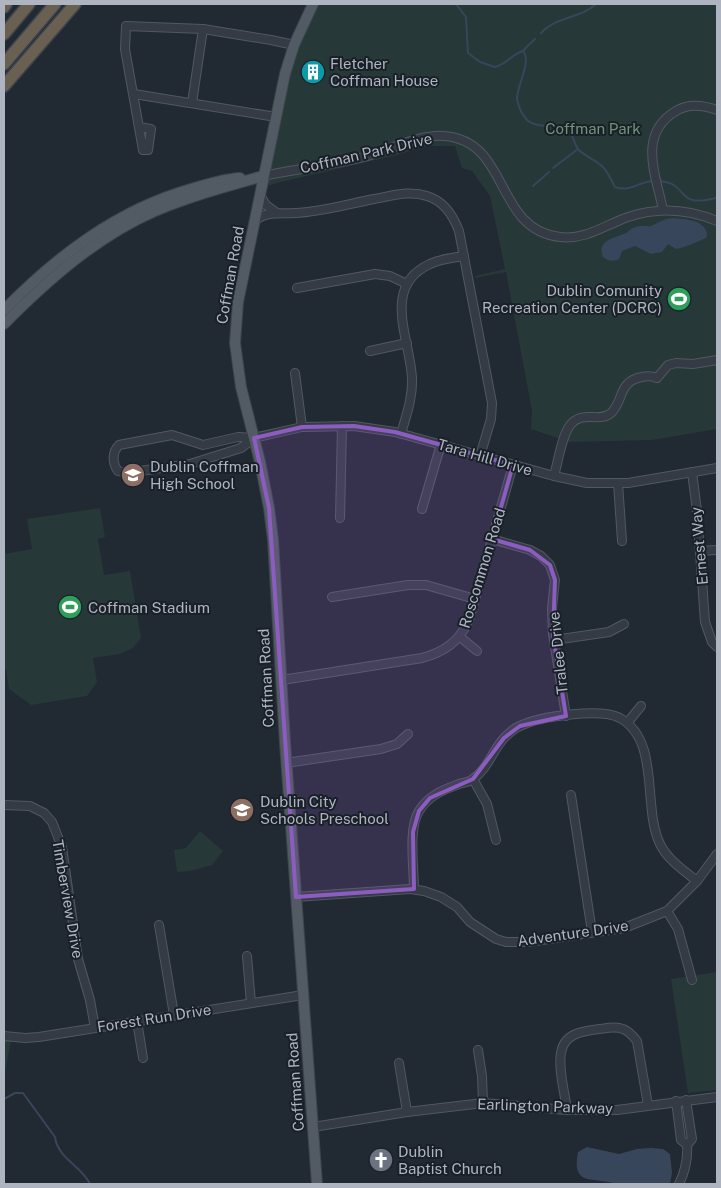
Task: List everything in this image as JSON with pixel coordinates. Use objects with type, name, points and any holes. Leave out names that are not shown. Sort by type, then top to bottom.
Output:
[{"type":"highway","points":[[4,33],[18,4]]},
{"type":"highway","points":[[4,33],[29,4]]},
{"type":"highway","points":[[4,64],[55,4]]},
{"type":"highway","points":[[4,86],[75,4]]},
{"type":"main road","name":"Coffman Road","points":[[313,4],[294,45],[285,74],[238,302],[235,333],[241,387],[269,508],[317,1184]]},
{"type":"main road","points":[[4,310],[44,270],[62,256],[91,235],[130,213],[180,192],[211,183],[226,179],[263,176]]},
{"type":"main road","points":[[4,324],[65,267],[96,244],[136,220],[182,200],[263,176]]},
{"type":"street","points":[[139,127],[125,42],[126,26],[203,30],[294,45]]},
{"type":"street","points":[[192,103],[203,30]]},
{"type":"street","points":[[134,94],[276,117]]},
{"type":"street","points":[[663,210],[652,143],[654,135],[665,118],[679,110],[691,106],[707,106],[717,110]]},
{"type":"street","name":"Coffman Park Drive","points":[[263,176],[348,160],[381,152],[424,137],[444,136],[466,142],[481,152],[493,166],[517,213],[542,232],[558,237],[582,236],[628,217],[663,210],[690,212],[717,221]]},
{"type":"street","points":[[260,193],[264,203],[269,208],[282,214]]},
{"type":"street","points":[[255,221],[267,214],[308,212],[401,194],[416,193],[436,200],[452,214],[459,231],[492,403],[491,419],[480,456]]},
{"type":"street","points":[[402,434],[412,389],[411,369],[401,306],[403,295],[407,284],[429,264],[464,256]]},
{"type":"street","points":[[296,288],[375,274],[390,276],[407,284]]},
{"type":"street","points":[[370,351],[406,343]]},
{"type":"street","points":[[554,476],[568,427],[576,419],[587,416],[607,416],[612,413],[625,386],[636,378],[653,376],[657,378],[668,365],[676,362],[687,364],[717,360]]},
{"type":"street","points":[[295,373],[302,427]]},
{"type":"street","points":[[340,518],[342,426]]},
{"type":"street","name":"Tara Hill Drive","points":[[254,438],[302,427],[354,426],[394,432],[554,476],[587,483],[618,484],[717,468]]},
{"type":"street","points":[[167,435],[203,445],[238,436],[254,438],[241,448],[190,464],[123,473],[116,469],[113,453],[121,443],[167,435]]},
{"type":"street","points":[[422,510],[441,444]]},
{"type":"street","points":[[203,445],[203,460]]},
{"type":"street","name":"Roscommon Road","points":[[282,680],[435,655],[460,637],[469,620],[513,465]]},
{"type":"street","name":"Ernest Way","points":[[692,472],[705,622],[712,642],[717,648]]},
{"type":"street","points":[[618,484],[622,541]]},
{"type":"street","name":"Tralee Drive","points":[[492,539],[530,550],[541,556],[550,565],[556,580],[552,608],[554,640],[566,716]]},
{"type":"street","points":[[700,551],[717,550]]},
{"type":"street","points":[[332,597],[408,585],[426,585],[474,599]]},
{"type":"street","points":[[554,640],[609,632],[624,624]]},
{"type":"street","points":[[460,637],[477,651]]},
{"type":"street","points":[[628,722],[641,706]]},
{"type":"street","points":[[414,889],[412,832],[419,811],[430,798],[443,789],[473,779],[486,766],[504,738],[520,726],[538,720],[598,712],[618,717],[628,722],[637,733],[644,748],[653,822],[660,845],[676,863],[697,881]]},
{"type":"street","points":[[286,763],[381,748],[397,744],[408,734]]},
{"type":"street","points":[[473,779],[487,804],[496,840]]},
{"type":"street","points":[[571,795],[592,932]]},
{"type":"street","name":"Timberview Drive","points":[[4,805],[30,806],[44,813],[52,822],[62,847],[78,958],[90,1000],[95,1028]]},
{"type":"street","name":"Adventure Drive","points":[[296,896],[414,889],[441,896],[457,907],[470,922],[486,934],[506,942],[528,942],[624,928],[667,911],[697,881],[717,856]]},
{"type":"street","points":[[667,911],[678,929],[692,980]]},
{"type":"street","points":[[160,925],[174,1015]]},
{"type":"street","points":[[247,956],[252,1003]]},
{"type":"street","name":"Forest Run Drive","points":[[4,1036],[25,1038],[304,995]]},
{"type":"street","points":[[136,1021],[143,1058]]},
{"type":"street","points":[[567,1110],[561,1063],[561,1052],[565,1042],[572,1035],[580,1032],[613,1027],[622,1028],[631,1033],[637,1041],[648,1105]]},
{"type":"street","points":[[478,1050],[483,1102]]},
{"type":"street","points":[[399,1063],[406,1112]]},
{"type":"street","name":"Earlington Parkway","points":[[313,1127],[483,1102],[567,1110],[617,1110],[717,1097]]},
{"type":"street","points":[[679,1184],[686,1164],[687,1145],[692,1139],[686,1100]]},
{"type":"street","points":[[676,1101],[681,1140],[687,1145]]},
{"type":"highlighted area","points":[[354,426],[395,432],[513,465],[492,539],[530,550],[550,565],[555,580],[553,634],[566,716],[520,726],[504,738],[473,779],[430,798],[419,811],[413,832],[414,889],[296,897],[269,508],[254,438],[302,427]]},
{"type":"green space","name":"Coffman Park","points":[[313,4],[717,4],[717,429],[652,440],[569,442],[531,429],[532,411],[506,272],[475,278],[475,276],[505,269],[490,196],[472,171],[462,168],[455,146],[427,146],[261,188],[285,74]]},
{"type":"green space","name":"Coffman Stadium","points":[[100,508],[105,537],[98,539],[104,575],[130,571],[141,638],[133,648],[120,654],[93,658],[97,682],[87,696],[31,705],[9,689],[6,669],[4,669],[4,554],[32,549],[27,519]]},
{"type":"green space","points":[[200,831],[223,851],[212,865],[190,871],[177,872],[174,850],[186,848]]},
{"type":"green space","points":[[717,972],[717,1090],[688,1093],[671,979]]},
{"type":"green space","points":[[4,1041],[11,1041],[4,1077]]},
{"type":"water","points":[[673,218],[689,220],[700,224],[704,227],[707,237],[676,249],[668,244],[662,252],[651,254],[635,246],[622,251],[617,260],[610,261],[603,257],[602,247],[604,243],[612,238],[626,233],[634,227],[651,226]]},
{"type":"water","points":[[587,1147],[619,1154],[637,1149],[663,1149],[670,1154],[672,1173],[670,1184],[616,1184],[581,1176],[577,1163],[578,1152]]},
{"type":"waterway","points":[[456,4],[466,17],[468,53],[480,62],[495,67],[523,51],[526,61],[517,99],[527,120],[531,123],[563,128],[570,132],[578,149],[605,169],[615,187],[626,188],[655,181]]},
{"type":"waterway","points":[[541,33],[554,23],[590,9],[596,4]]},
{"type":"waterway","points":[[523,51],[535,39]]},
{"type":"waterway","points":[[553,168],[578,149]]},
{"type":"waterway","points":[[533,186],[549,172]]},
{"type":"waterway","points":[[659,181],[672,184],[689,199],[702,201],[717,198]]},
{"type":"waterway","points":[[4,1099],[15,1093],[23,1093],[55,1137],[57,1145],[65,1157],[82,1172],[90,1184]]},
{"type":"place","name":"Fletcher Coffman House","points":[[313,72]]},
{"type":"place","name":"Dublin Comunity Recreation Center (DCRC)","points":[[679,299]]},
{"type":"place","name":"Dublin Coffman High School","points":[[133,475]]},
{"type":"place","name":"Coffman Stadium","points":[[70,607]]},
{"type":"place","name":"Dublin City Schools Preschool","points":[[242,810]]},
{"type":"place","name":"Dublin Baptist Church","points":[[381,1160]]}]
